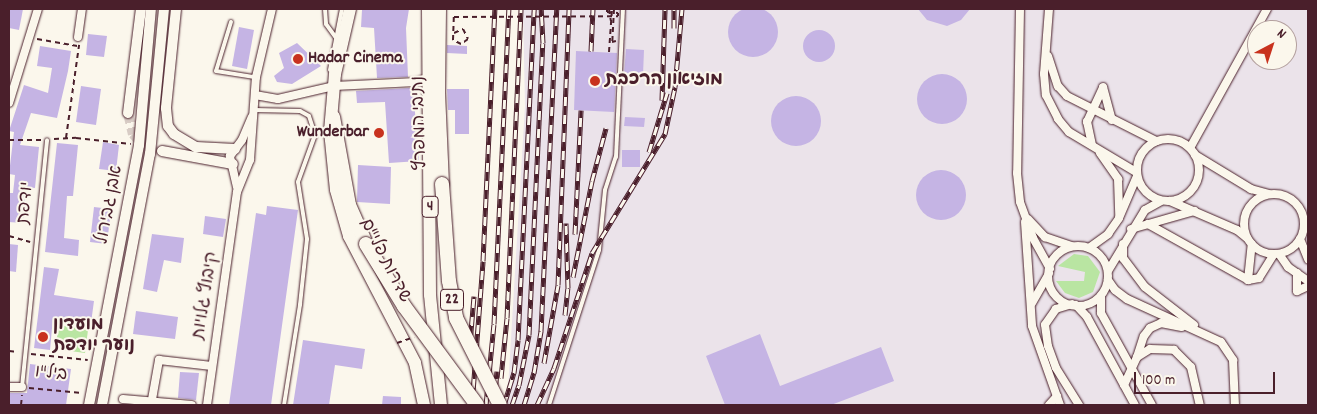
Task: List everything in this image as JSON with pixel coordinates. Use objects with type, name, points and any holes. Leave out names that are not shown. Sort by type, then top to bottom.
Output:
[{"type":"highway","name":"שדרות פלי\"ם","points":[[350,9],[339,40],[333,117],[330,131],[336,190],[348,236],[408,345],[420,378],[424,405]]},
{"type":"highway","name":"4","points":[[428,9],[430,295],[441,405]]},
{"type":"highway","name":"נתיבי המפרץ","points":[[439,9],[438,92],[449,281],[456,318],[500,405]]},
{"type":"highway","name":"22","points":[[333,117],[349,205],[366,244],[404,306],[477,405]]},
{"type":"street","points":[[9,103],[38,9]]},
{"type":"street","points":[[78,37],[82,9]]},
{"type":"street","points":[[128,113],[141,9]]},
{"type":"street","name":"אבן גבירול","points":[[89,405],[139,145],[151,9]]},
{"type":"street","name":"אבן גבירול","points":[[102,405],[150,154],[164,9]]},
{"type":"street","points":[[176,9],[166,108],[168,126],[174,134],[196,147],[246,149],[250,154]]},
{"type":"street","points":[[162,151],[246,166],[250,154],[255,110],[256,77],[272,9]]},
{"type":"street","points":[[1020,9],[1017,172],[1025,215],[1032,326],[1060,405]]},
{"type":"street","points":[[1049,9],[1044,74],[1046,95],[1058,119],[1068,132],[1094,146],[1137,174],[1145,191],[1161,201]]},
{"type":"street","points":[[1190,148],[1268,9]]},
{"type":"street","points":[[1047,54],[1058,86],[1067,96],[1156,141]]},
{"type":"street","points":[[255,95],[278,99],[334,86],[416,82],[428,78]]},
{"type":"street","points":[[1112,120],[1103,87],[1091,109],[1087,134],[1118,179],[1119,218]]},
{"type":"street","points":[[234,164],[230,156],[255,110]]},
{"type":"street","points":[[1090,248],[1108,234],[1119,218],[1137,174],[1142,152],[1156,141],[1170,139],[1190,148],[1195,155],[1199,172],[1193,189],[1187,195],[1170,201],[1161,201],[1145,210],[1131,229],[1108,271]]},
{"type":"street","points":[[1148,224],[1248,280],[1259,278],[1276,254],[1293,247],[1300,239],[1304,224],[1300,209],[1290,199],[1251,189],[1195,155]]},
{"type":"street","name":"קיבוץ גלויות","points":[[234,164],[238,192]]},
{"type":"street","name":"קיבוץ גלויות","points":[[207,405],[238,192],[246,166]]},
{"type":"street","points":[[1248,280],[1250,241],[1244,225],[1245,215],[1252,204],[1270,194]]},
{"type":"street","points":[[1170,201],[1238,230],[1258,250],[1276,254],[1308,281]]},
{"type":"street","points":[[1131,229],[1195,211]]},
{"type":"street","points":[[1025,215],[1045,237],[1072,246],[1090,248],[1101,256],[1108,271],[1108,280],[1101,296],[1101,313],[1152,405]]},
{"type":"street","points":[[1025,215],[1049,272],[1052,290],[1058,298],[1074,305],[1088,318],[1135,405]]},
{"type":"street","points":[[1300,239],[1308,259]]},
{"type":"street","points":[[1123,244],[1123,258],[1145,287],[1201,331]]},
{"type":"street","points":[[1031,304],[1057,255],[1072,246]]},
{"type":"street","points":[[1297,273],[1297,291],[1308,286]]},
{"type":"street","points":[[1108,280],[1115,290],[1127,298],[1221,342],[1233,360],[1235,405]]},
{"type":"street","points":[[1079,405],[1056,368],[1045,325],[1056,309],[1074,305],[1086,305],[1101,296]]},
{"type":"street","points":[[1124,385],[1144,336],[1150,328],[1161,324],[1201,331]]},
{"type":"street","points":[[1137,357],[1150,349],[1161,347],[1174,350],[1191,367],[1200,405]]},
{"type":"street","points":[[152,403],[158,360],[212,366]]},
{"type":"street","name":"ביל\"ו","points":[[9,387],[22,388]]},
{"type":"street","points":[[1049,405],[1057,396]]},
{"type":"street","points":[[123,399],[192,405]]},
{"type":"lane","points":[[325,9],[326,24],[339,40]]},
{"type":"lane","points":[[339,40],[342,9]]},
{"type":"lane","points":[[549,405],[599,250],[604,190],[616,157],[624,9]]},
{"type":"lane","points":[[230,22],[216,71],[256,77]]},
{"type":"lane","points":[[255,110],[300,111],[309,116],[315,134],[298,182],[307,239],[300,305],[284,405]]},
{"type":"lane","name":"יודפת","points":[[22,388],[47,140]]},
{"type":"path","points":[[609,9],[611,21],[610,52]]},
{"type":"path","points":[[454,33],[463,29],[468,39],[461,44],[453,40],[454,18],[618,16],[618,13],[607,12],[609,9]]},
{"type":"path","points":[[30,37],[80,46]]},
{"type":"path","points":[[66,138],[80,46],[78,37]]},
{"type":"path","points":[[9,140],[66,138],[139,145]]},
{"type":"path","points":[[9,236],[37,244]]},
{"type":"path","points":[[9,351],[98,361]]},
{"type":"path","name":"ביל\"ו","points":[[22,388],[91,394]]},
{"type":"shaded area","points":[[523,9],[1308,9],[1308,405],[507,405],[525,106]]},
{"type":"green space","points":[[1074,254],[1088,256],[1100,272],[1093,292],[1079,298],[1065,293],[1056,281],[1084,281],[1085,272],[1058,266]]},
{"type":"green space","points":[[59,325],[88,330],[85,353],[55,349]]},
{"type":"building","points":[[753,7],[771,14],[778,32],[771,50],[753,57],[735,50],[728,32],[735,14]]},
{"type":"building","points":[[9,9],[23,9],[19,30],[9,28]]},
{"type":"building","points":[[409,9],[406,28],[408,77],[377,78],[374,28],[361,27],[362,10]]},
{"type":"building","points":[[918,9],[970,9],[961,20],[947,26],[927,20]]},
{"type":"building","points":[[239,27],[254,30],[247,69],[232,66]]},
{"type":"building","points":[[819,30],[830,35],[835,46],[830,57],[819,62],[808,57],[803,46],[808,35]]},
{"type":"building","points":[[88,34],[107,36],[104,57],[86,55]]},
{"type":"building","name":"Hadar Cinema","points":[[297,43],[321,66],[292,84],[277,82],[274,76],[284,68],[279,53]]},
{"type":"building","points":[[447,45],[467,46],[467,54],[447,53]]},
{"type":"building","points":[[40,46],[71,51],[68,71],[57,118],[31,113],[20,145],[39,147],[35,188],[26,187],[23,223],[9,222],[9,193],[13,193],[15,175],[9,174],[14,132],[9,131],[24,85],[48,93],[52,68],[37,66]]},
{"type":"building","points":[[626,49],[644,50],[643,75],[624,75]]},
{"type":"building","name":"מוזיאון הרכבת","points":[[576,51],[617,53],[614,112],[574,110]]},
{"type":"building","points":[[942,74],[952,76],[960,81],[965,89],[967,99],[965,109],[960,117],[952,122],[942,124],[932,122],[924,117],[919,109],[917,99],[919,89],[924,81],[932,76]]},
{"type":"building","points":[[81,86],[101,89],[96,125],[76,122]]},
{"type":"building","points":[[413,88],[419,161],[389,163],[385,102],[357,103],[356,91]]},
{"type":"building","points":[[447,89],[469,89],[469,134],[455,134],[455,110],[448,110]]},
{"type":"building","points":[[796,96],[806,98],[814,103],[819,111],[821,121],[819,131],[814,139],[806,144],[796,146],[786,144],[778,139],[773,131],[771,121],[773,111],[778,103],[786,98]]},
{"type":"building","points":[[625,117],[645,118],[644,127],[624,126]]},
{"type":"building","points":[[103,142],[119,145],[116,171],[99,169]]},
{"type":"building","points":[[57,143],[78,145],[73,196],[67,196],[64,238],[79,240],[78,256],[45,252]]},
{"type":"building","points":[[622,150],[640,150],[640,167],[622,167]]},
{"type":"building","points":[[358,165],[391,167],[390,204],[357,202]]},
{"type":"building","points":[[941,170],[951,172],[959,177],[964,185],[966,195],[964,205],[959,213],[951,218],[941,220],[931,218],[923,213],[918,205],[916,195],[918,185],[923,177],[931,172]]},
{"type":"building","points":[[267,206],[298,210],[271,405],[229,405],[256,213],[266,215]]},
{"type":"building","points":[[94,207],[111,209],[107,244],[90,242]]},
{"type":"building","points":[[205,216],[226,219],[223,237],[203,234]]},
{"type":"building","points":[[152,234],[184,238],[181,263],[164,260],[157,292],[143,289]]},
{"type":"building","points":[[9,244],[18,245],[16,272],[9,271]]},
{"type":"building","points":[[44,267],[59,269],[54,295],[94,301],[91,323],[53,317],[50,350],[34,348]]},
{"type":"building","points":[[136,311],[178,317],[175,339],[133,334]]},
{"type":"building","points":[[760,334],[780,386],[881,347],[894,381],[831,405],[725,405],[706,356]]},
{"type":"building","points":[[303,340],[365,349],[362,369],[335,365],[329,405],[293,405]]},
{"type":"building","points":[[30,364],[71,369],[66,405],[9,405],[9,393],[27,393]]},
{"type":"building","points":[[180,372],[199,373],[196,400],[178,398]]},
{"type":"building","points":[[383,396],[401,397],[401,405],[382,405]]},
{"type":"tunnel","points":[[128,113],[133,134],[143,145]]},
{"type":"railway","points":[[472,405],[483,261],[495,9]]},
{"type":"railway","points":[[486,405],[494,324],[509,9]]},
{"type":"railway","points":[[501,378],[507,318],[521,9]]},
{"type":"railway","points":[[504,405],[514,373],[518,340],[534,9]]},
{"type":"railway","points":[[512,405],[519,385],[529,335],[543,43],[541,9]]},
{"type":"railway","points":[[524,405],[534,373],[541,331],[557,9]]},
{"type":"railway","points":[[544,363],[558,285],[569,9]]},
{"type":"railway","points":[[591,51],[593,9]]},
{"type":"railway","points":[[662,100],[665,9]]},
{"type":"railway","points":[[674,9],[674,28]]},
{"type":"railway","points":[[537,405],[554,368],[592,253],[665,134],[675,87],[682,9]]},
{"type":"railway","points":[[649,152],[667,93]]},
{"type":"railway","points":[[575,234],[581,110]]},
{"type":"railway","points":[[573,277],[592,181],[606,128]]},
{"type":"railway","points":[[565,315],[568,288],[566,223]]},
{"type":"railway","points":[[470,343],[474,296]]},
{"type":"railway","points":[[494,405],[497,371]]},
{"type":"place","name":"Hadar Cinema","points":[[298,59]]},
{"type":"place","name":"מוזיאון הרכבת","points":[[595,81]]},
{"type":"place","name":"Wunderbar","points":[[379,133]]},
{"type":"place","name":"מועדון נוער יודפת","points":[[43,337]]}]
